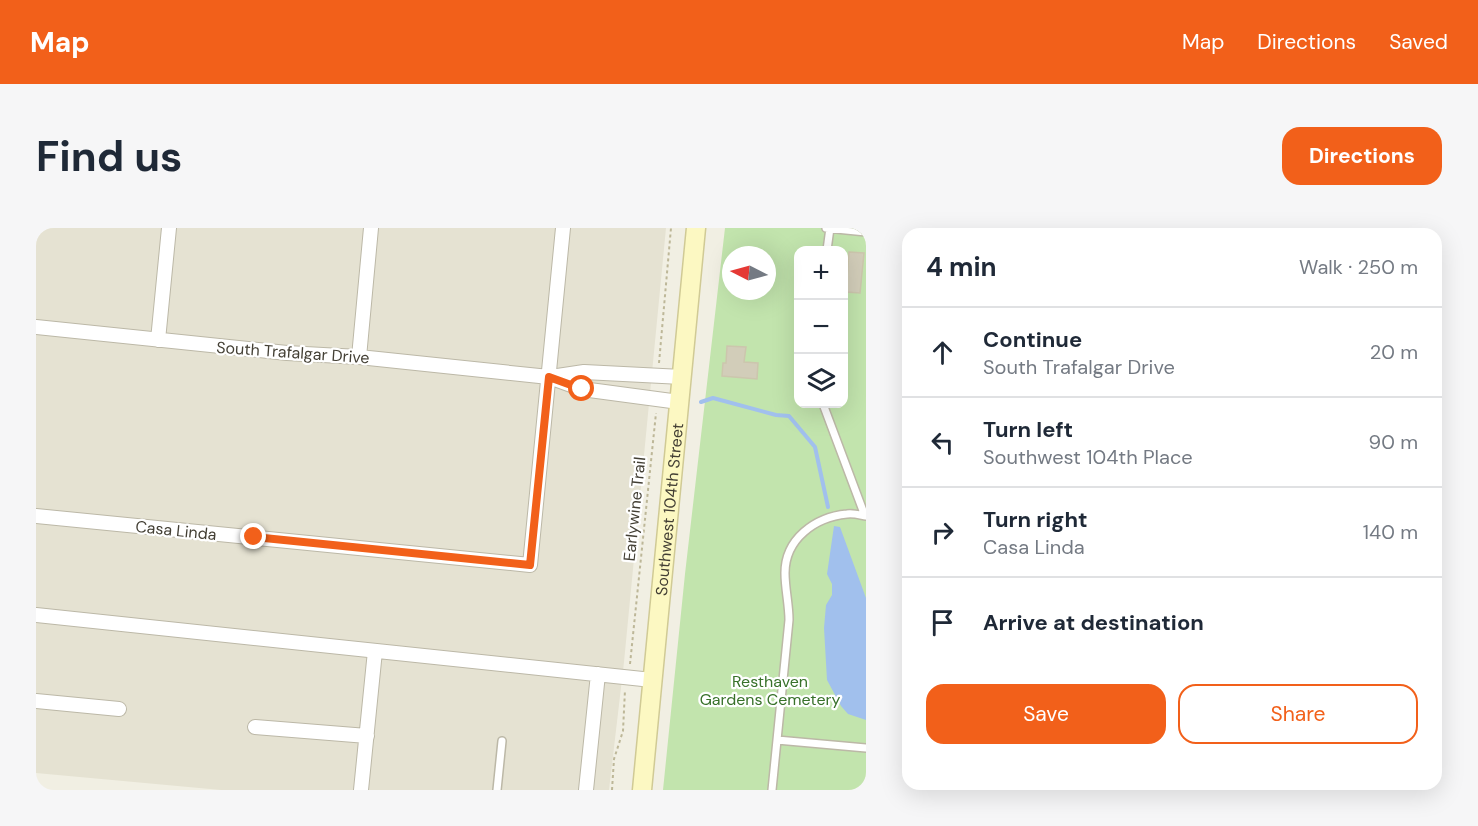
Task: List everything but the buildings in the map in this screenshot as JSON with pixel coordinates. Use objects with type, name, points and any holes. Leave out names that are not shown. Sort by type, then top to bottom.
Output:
[{"type":"main road","name":"Southwest 104th Street","points":[[642,790],[696,228]]},
{"type":"street","points":[[158,340],[169,228]]},
{"type":"street","points":[[359,357],[372,228]]},
{"type":"street","points":[[549,377],[563,228]]},
{"type":"street","name":"South Trafalgar Drive","points":[[36,327],[549,377],[582,389],[679,402]]},
{"type":"street","name":"South Trafalgar Drive","points":[[549,377],[584,372],[682,376]]},
{"type":"street","name":"Casa Linda","points":[[36,516],[530,565],[549,377]]},
{"type":"street","points":[[36,615],[652,680]]},
{"type":"street","points":[[361,790],[375,651]]},
{"type":"street","points":[[586,790],[598,674]]},
{"type":"street","points":[[36,701],[119,709]]},
{"type":"street","points":[[255,727],[366,736]]},
{"type":"lane","points":[[827,246],[828,228],[866,232]]},
{"type":"lane","points":[[772,790],[789,620],[785,575],[788,552],[793,542],[808,528],[848,514],[865,516],[824,408]]},
{"type":"lane","points":[[777,740],[866,748]]},
{"type":"lane","points":[[497,790],[502,741]]},
{"type":"path","points":[[659,375],[659,347],[670,228]]},
{"type":"path","name":"Earlywine Trail","points":[[612,790],[614,759],[623,731],[623,699],[630,663],[657,399]]},
{"type":"shaded area","points":[[36,228],[666,228],[624,662],[609,790],[221,790],[36,773]]},
{"type":"green space","name":"Resthaven Gardens Cemetery","points":[[725,228],[866,228],[866,790],[663,790],[722,254],[722,300],[776,300],[776,246],[723,246]]},
{"type":"water","points":[[834,526],[840,527],[866,598],[866,720],[848,714],[827,680],[824,628],[826,605],[832,595],[832,584],[827,574]]},
{"type":"waterway","points":[[701,402],[713,398],[776,415],[789,416],[815,447],[828,507]]},
{"type":"route","points":[[254,537],[530,565],[549,377],[582,389]]}]
